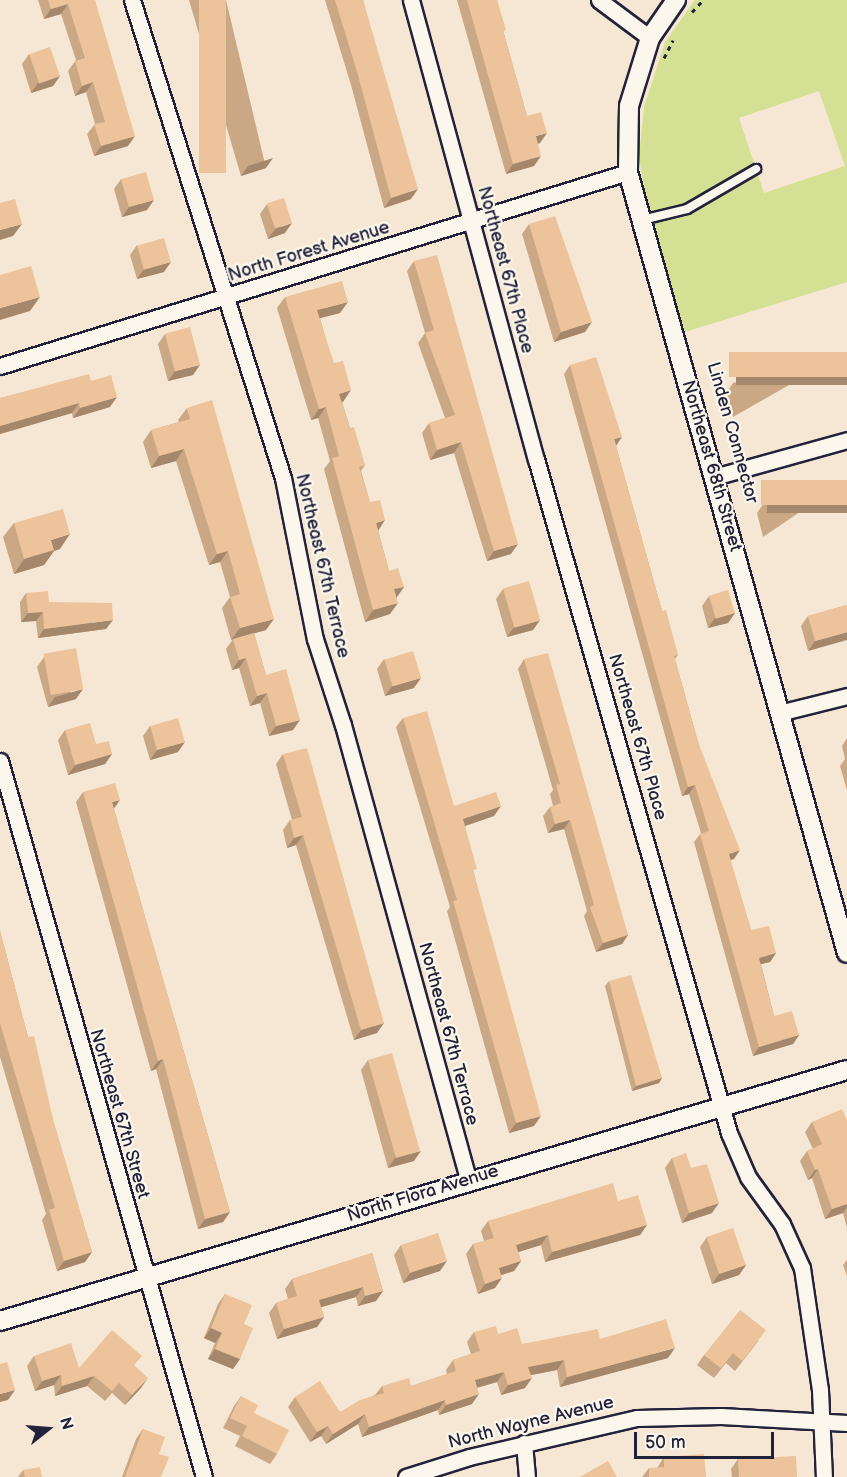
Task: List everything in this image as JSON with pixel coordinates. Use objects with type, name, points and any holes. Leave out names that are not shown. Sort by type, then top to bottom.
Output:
[{"type":"street","name":"Northeast 67th Terrace","points":[[132,0],[224,298],[283,478],[315,639],[343,725],[468,1180]]},
{"type":"street","name":"Northeast 67th Place","points":[[411,0],[737,1155],[782,1224],[802,1268],[822,1422],[824,1477]]},
{"type":"street","points":[[599,0],[651,38]]},
{"type":"street","name":"Northeast 68th Street","points":[[676,0],[651,38],[629,106],[628,172],[847,953]]},
{"type":"street","name":"North Forest Avenue","points":[[0,366],[628,172]]},
{"type":"street","points":[[714,477],[847,440]]},
{"type":"street","points":[[779,713],[847,696]]},
{"type":"street","name":"Northeast 67th Street","points":[[0,760],[145,1278],[204,1477]]},
{"type":"street","name":"North Flora Avenue","points":[[0,1322],[468,1180],[847,1071]]},
{"type":"street","name":"North Wayne Avenue","points":[[406,1477],[524,1443],[637,1418],[721,1416],[847,1424]]},
{"type":"street","points":[[524,1443],[527,1477]]},
{"type":"lane","points":[[642,220],[687,209],[756,169]]},
{"type":"path","points":[[690,16],[703,0]]},
{"type":"path","points":[[663,60],[679,31]]},
{"type":"green space","points":[[695,0],[847,0],[847,282],[685,332],[648,207],[639,158],[644,107],[665,42]],"holes":[[[819,91],[845,166],[764,193],[739,118]]]},
{"type":"building","points":[[48,0],[95,0],[135,136],[101,146],[94,124],[105,122],[93,82],[82,86],[75,61],[85,58],[68,4],[51,9]]},
{"type":"building","points":[[199,0],[226,0],[226,173],[199,173]]},
{"type":"building","points":[[335,0],[363,0],[418,189],[391,198]]},
{"type":"building","points":[[467,0],[497,0],[506,30],[503,31],[527,116],[541,112],[547,133],[536,136],[541,156],[513,164]]},
{"type":"building","points":[[50,47],[60,76],[39,83],[29,54]]},
{"type":"building","points":[[146,172],[154,200],[129,207],[121,179]]},
{"type":"building","points":[[284,198],[292,223],[275,228],[267,204]]},
{"type":"building","points":[[15,199],[22,224],[0,230],[0,203]]},
{"type":"building","points":[[555,216],[592,322],[561,332],[529,224]]},
{"type":"building","points":[[164,238],[171,262],[144,270],[137,246]]},
{"type":"building","points":[[437,255],[518,544],[494,551],[461,442],[437,450],[429,423],[455,415],[425,333],[434,330],[414,261]]},
{"type":"building","points":[[31,266],[40,297],[0,308],[0,275]]},
{"type":"building","points":[[342,281],[348,302],[317,310],[334,363],[343,361],[351,390],[339,394],[350,428],[354,427],[365,465],[359,467],[370,502],[380,500],[385,520],[376,523],[389,571],[398,568],[404,587],[394,589],[398,603],[373,610],[332,458],[339,456],[326,407],[319,409],[285,297]]},
{"type":"building","points":[[190,327],[200,365],[175,371],[165,334]]},
{"type":"building","points":[[729,352],[847,352],[847,377],[729,377]]},
{"type":"building","points":[[596,357],[622,437],[614,439],[662,611],[666,610],[678,655],[674,656],[698,742],[740,850],[729,854],[751,930],[769,926],[776,953],[759,958],[774,1016],[792,1011],[799,1035],[759,1047],[700,834],[709,831],[695,785],[688,787],[570,365]]},
{"type":"building","points":[[89,374],[91,381],[111,375],[117,397],[80,408],[79,403],[0,426],[0,398]]},
{"type":"building","points":[[212,400],[274,619],[240,628],[230,597],[240,594],[228,551],[217,554],[184,449],[159,456],[151,430],[190,419],[187,408]]},
{"type":"building","points":[[761,480],[847,480],[847,505],[761,505]]},
{"type":"building","points":[[63,509],[70,534],[51,540],[54,550],[24,559],[14,523]]},
{"type":"building","points":[[529,581],[540,620],[514,628],[503,588]]},
{"type":"building","points":[[728,590],[735,613],[716,619],[709,596]]},
{"type":"building","points":[[48,591],[49,602],[112,603],[113,620],[44,629],[43,612],[28,613],[26,593]]},
{"type":"building","points":[[847,605],[847,632],[815,641],[808,616]]},
{"type":"building","points":[[254,633],[266,675],[286,669],[300,720],[276,726],[267,693],[257,696],[246,658],[239,660],[233,639]]},
{"type":"building","points":[[76,648],[83,689],[51,695],[44,654]]},
{"type":"building","points":[[413,651],[421,678],[392,687],[384,660]]},
{"type":"building","points":[[548,653],[628,935],[603,943],[590,907],[594,905],[570,820],[555,824],[550,807],[561,803],[556,785],[560,784],[524,659]]},
{"type":"building","points":[[427,711],[454,806],[496,792],[501,806],[463,819],[477,869],[473,870],[541,1116],[516,1123],[453,901],[457,900],[403,718]]},
{"type":"building","points":[[178,718],[185,742],[157,750],[150,726]]},
{"type":"building","points":[[90,723],[96,744],[109,741],[112,754],[75,765],[65,730]]},
{"type":"building","points":[[307,748],[384,1023],[361,1030],[303,835],[294,838],[290,820],[302,817],[283,754]]},
{"type":"building","points":[[115,783],[120,800],[112,802],[230,1212],[205,1219],[163,1059],[158,1061],[83,792]]},
{"type":"building","points":[[0,931],[28,1037],[34,1036],[53,1119],[92,1252],[64,1261],[49,1210],[55,1208],[0,1023]]},
{"type":"building","points":[[631,975],[662,1078],[636,1086],[609,981]]},
{"type":"building","points":[[392,1053],[420,1151],[396,1158],[368,1060]]},
{"type":"building","points":[[842,1109],[847,1120],[847,1204],[832,1209],[818,1169],[815,1170],[807,1151],[822,1144],[812,1122]]},
{"type":"building","points":[[686,1153],[691,1168],[707,1164],[719,1203],[689,1213],[672,1158]]},
{"type":"building","points":[[613,1183],[618,1201],[638,1195],[647,1225],[552,1252],[548,1235],[516,1245],[521,1261],[499,1268],[502,1278],[485,1284],[473,1244],[494,1238],[488,1221]]},
{"type":"building","points":[[733,1228],[746,1265],[719,1274],[707,1237]]},
{"type":"building","points":[[438,1233],[447,1261],[410,1273],[401,1245]]},
{"type":"building","points":[[372,1253],[383,1291],[365,1296],[363,1287],[319,1300],[324,1317],[284,1329],[276,1303],[297,1296],[292,1279]]},
{"type":"building","points":[[225,1294],[252,1305],[244,1324],[253,1328],[240,1359],[215,1349],[222,1333],[211,1328]]},
{"type":"building","points":[[740,1310],[766,1330],[742,1361],[733,1353],[721,1368],[704,1355]]},
{"type":"building","points":[[666,1319],[675,1348],[567,1377],[564,1360],[528,1367],[532,1378],[508,1385],[504,1372],[475,1380],[479,1394],[446,1405],[445,1400],[369,1427],[365,1414],[333,1434],[328,1426],[317,1432],[295,1397],[320,1381],[340,1412],[360,1400],[384,1393],[382,1386],[409,1378],[411,1386],[456,1371],[453,1360],[480,1351],[474,1332],[496,1326],[498,1334],[517,1328],[522,1344],[598,1329],[600,1339]]},
{"type":"building","points":[[112,1330],[142,1356],[134,1365],[148,1378],[132,1395],[119,1383],[112,1391],[94,1376],[62,1386],[61,1375],[42,1381],[34,1356],[71,1343],[79,1368]]},
{"type":"building","points":[[7,1362],[15,1390],[0,1394],[0,1364]]},
{"type":"building","points":[[241,1396],[258,1405],[254,1413],[289,1430],[277,1454],[242,1436],[247,1426],[230,1418]]},
{"type":"building","points":[[143,1429],[165,1437],[159,1454],[169,1457],[161,1477],[125,1477]]},
{"type":"building","points":[[704,1454],[706,1477],[649,1477],[649,1468],[664,1467],[664,1457]]},
{"type":"building","points":[[796,1456],[797,1477],[739,1477],[738,1459]]},
{"type":"building","points":[[608,1461],[617,1477],[580,1477]]},
{"type":"building","points":[[40,1467],[42,1477],[25,1477],[23,1470]]}]
